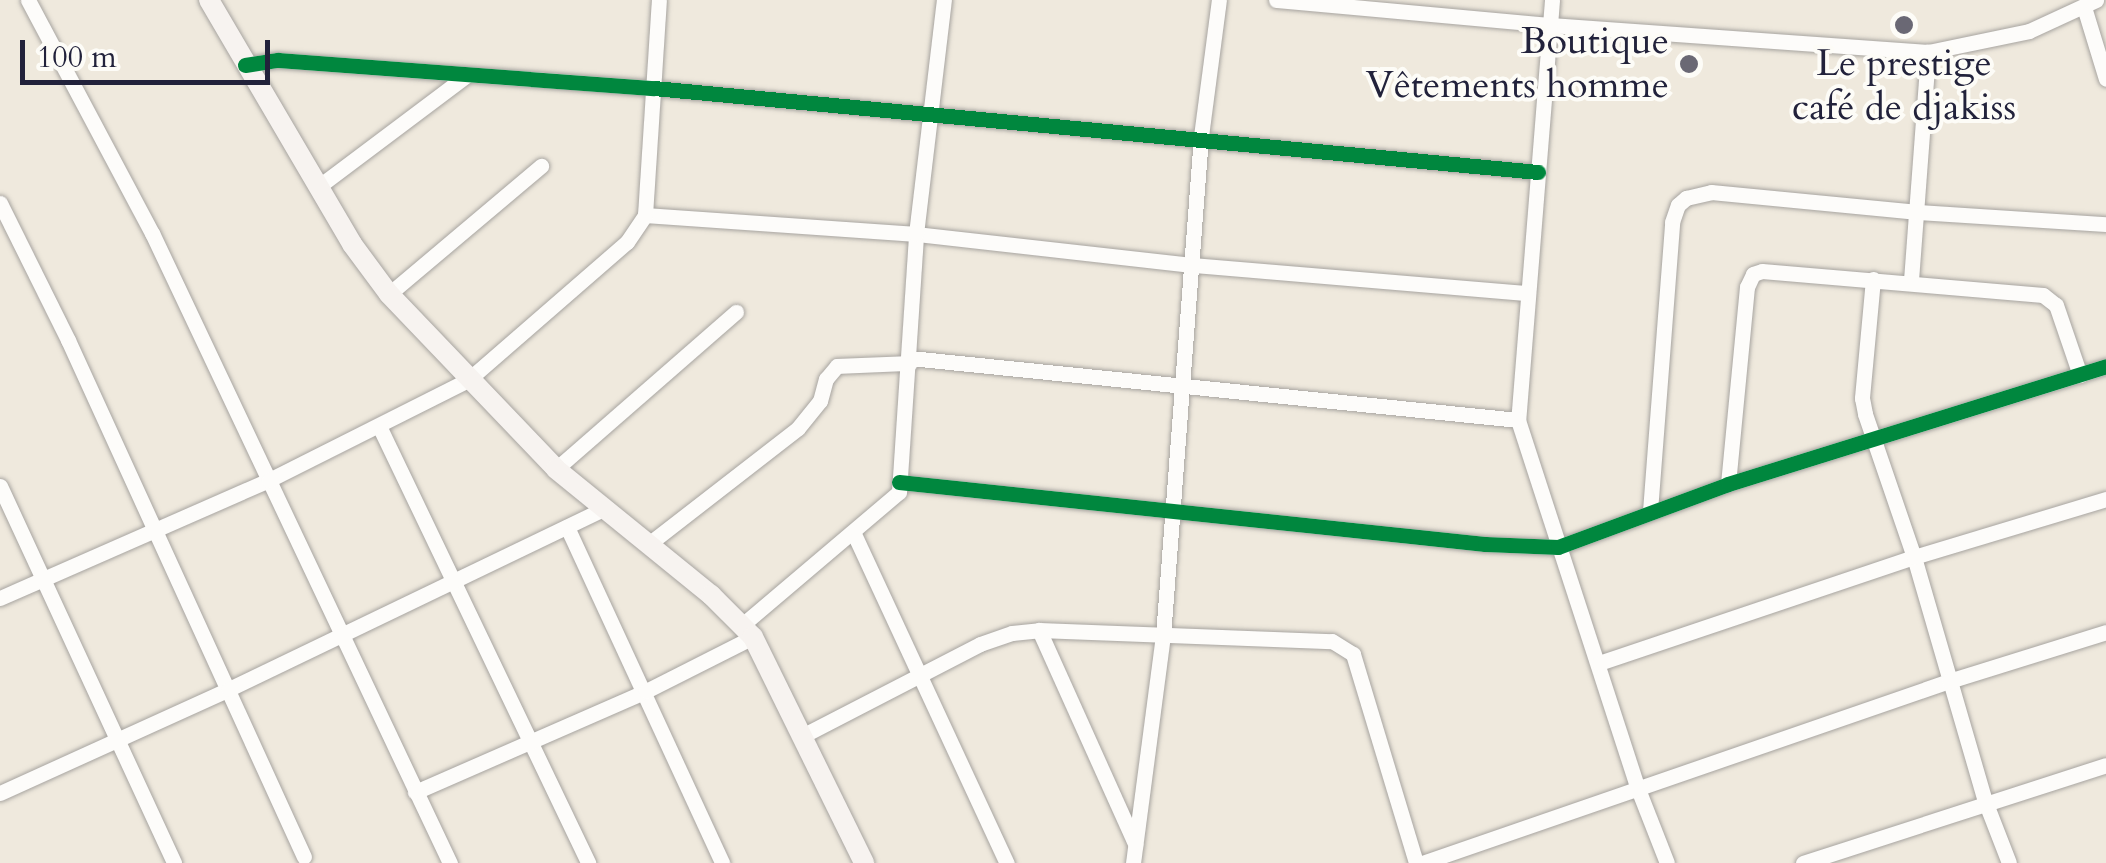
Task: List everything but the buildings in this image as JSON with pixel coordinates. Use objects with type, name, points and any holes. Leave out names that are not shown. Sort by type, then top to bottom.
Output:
[{"type":"street","points":[[28,0],[152,234],[450,863]]},
{"type":"street","points":[[208,0],[318,187],[389,294],[556,469],[650,543],[747,632],[804,735],[864,863]]},
{"type":"street","points":[[0,598],[380,428],[468,380],[628,242],[645,216],[659,0]]},
{"type":"street","points":[[416,792],[646,691],[747,632],[894,500],[910,361],[916,234],[944,0]]},
{"type":"street","points":[[1133,863],[1163,636],[1201,136],[1219,0]]},
{"type":"street","points":[[1276,0],[1550,26],[1928,52],[2029,30],[2090,4],[2106,79]]},
{"type":"street","points":[[1552,0],[1518,420],[1638,788],[1667,863]]},
{"type":"street","points":[[1911,280],[1928,52]]},
{"type":"street","points":[[246,65],[278,60],[654,88],[1201,136],[1538,172]]},
{"type":"street","points":[[318,187],[467,74]]},
{"type":"street","points":[[389,294],[541,166]]},
{"type":"street","points":[[1650,510],[1672,222],[1678,206],[1696,194],[1711,192],[1918,212],[2106,224]]},
{"type":"street","points":[[0,203],[68,340],[304,857]]},
{"type":"street","points":[[645,216],[916,234],[1193,265],[1527,293]]},
{"type":"street","points":[[1728,484],[1747,287],[1753,274],[1779,269],[2048,296],[2056,305],[2080,375]]},
{"type":"street","points":[[1873,279],[1862,398],[1914,557],[1985,800],[2009,863]]},
{"type":"street","points":[[556,469],[736,312]]},
{"type":"street","points":[[650,543],[798,428],[820,401],[826,379],[837,366],[910,361],[1518,420]]},
{"type":"street","points":[[899,482],[1532,548],[1558,547],[1728,484],[2106,366]]},
{"type":"street","points":[[380,428],[532,738],[588,863]]},
{"type":"street","points":[[0,486],[120,738],[173,860],[154,863]]},
{"type":"street","points":[[1598,663],[1914,557],[2106,499]]},
{"type":"street","points":[[0,792],[229,689],[605,508]]},
{"type":"street","points":[[567,527],[646,691],[722,863]]},
{"type":"street","points":[[854,534],[1007,863]]},
{"type":"street","points":[[1040,630],[1135,844]]},
{"type":"street","points":[[804,735],[980,644],[1012,632],[1040,630],[1344,645],[1353,654],[1419,863],[1949,681],[2106,632]]},
{"type":"street","points":[[1804,863],[1985,800],[2106,765]]},
{"type":"cycle path","points":[[245,65],[278,60],[654,88],[1538,172]]},
{"type":"cycle path","points":[[899,482],[1485,544],[1558,547],[1728,484],[2106,366]]},
{"type":"place","name":"Le prestige café de djakiss","points":[[1904,25]]},
{"type":"place","name":"Boutique Vêtements homme","points":[[1689,64]]}]
